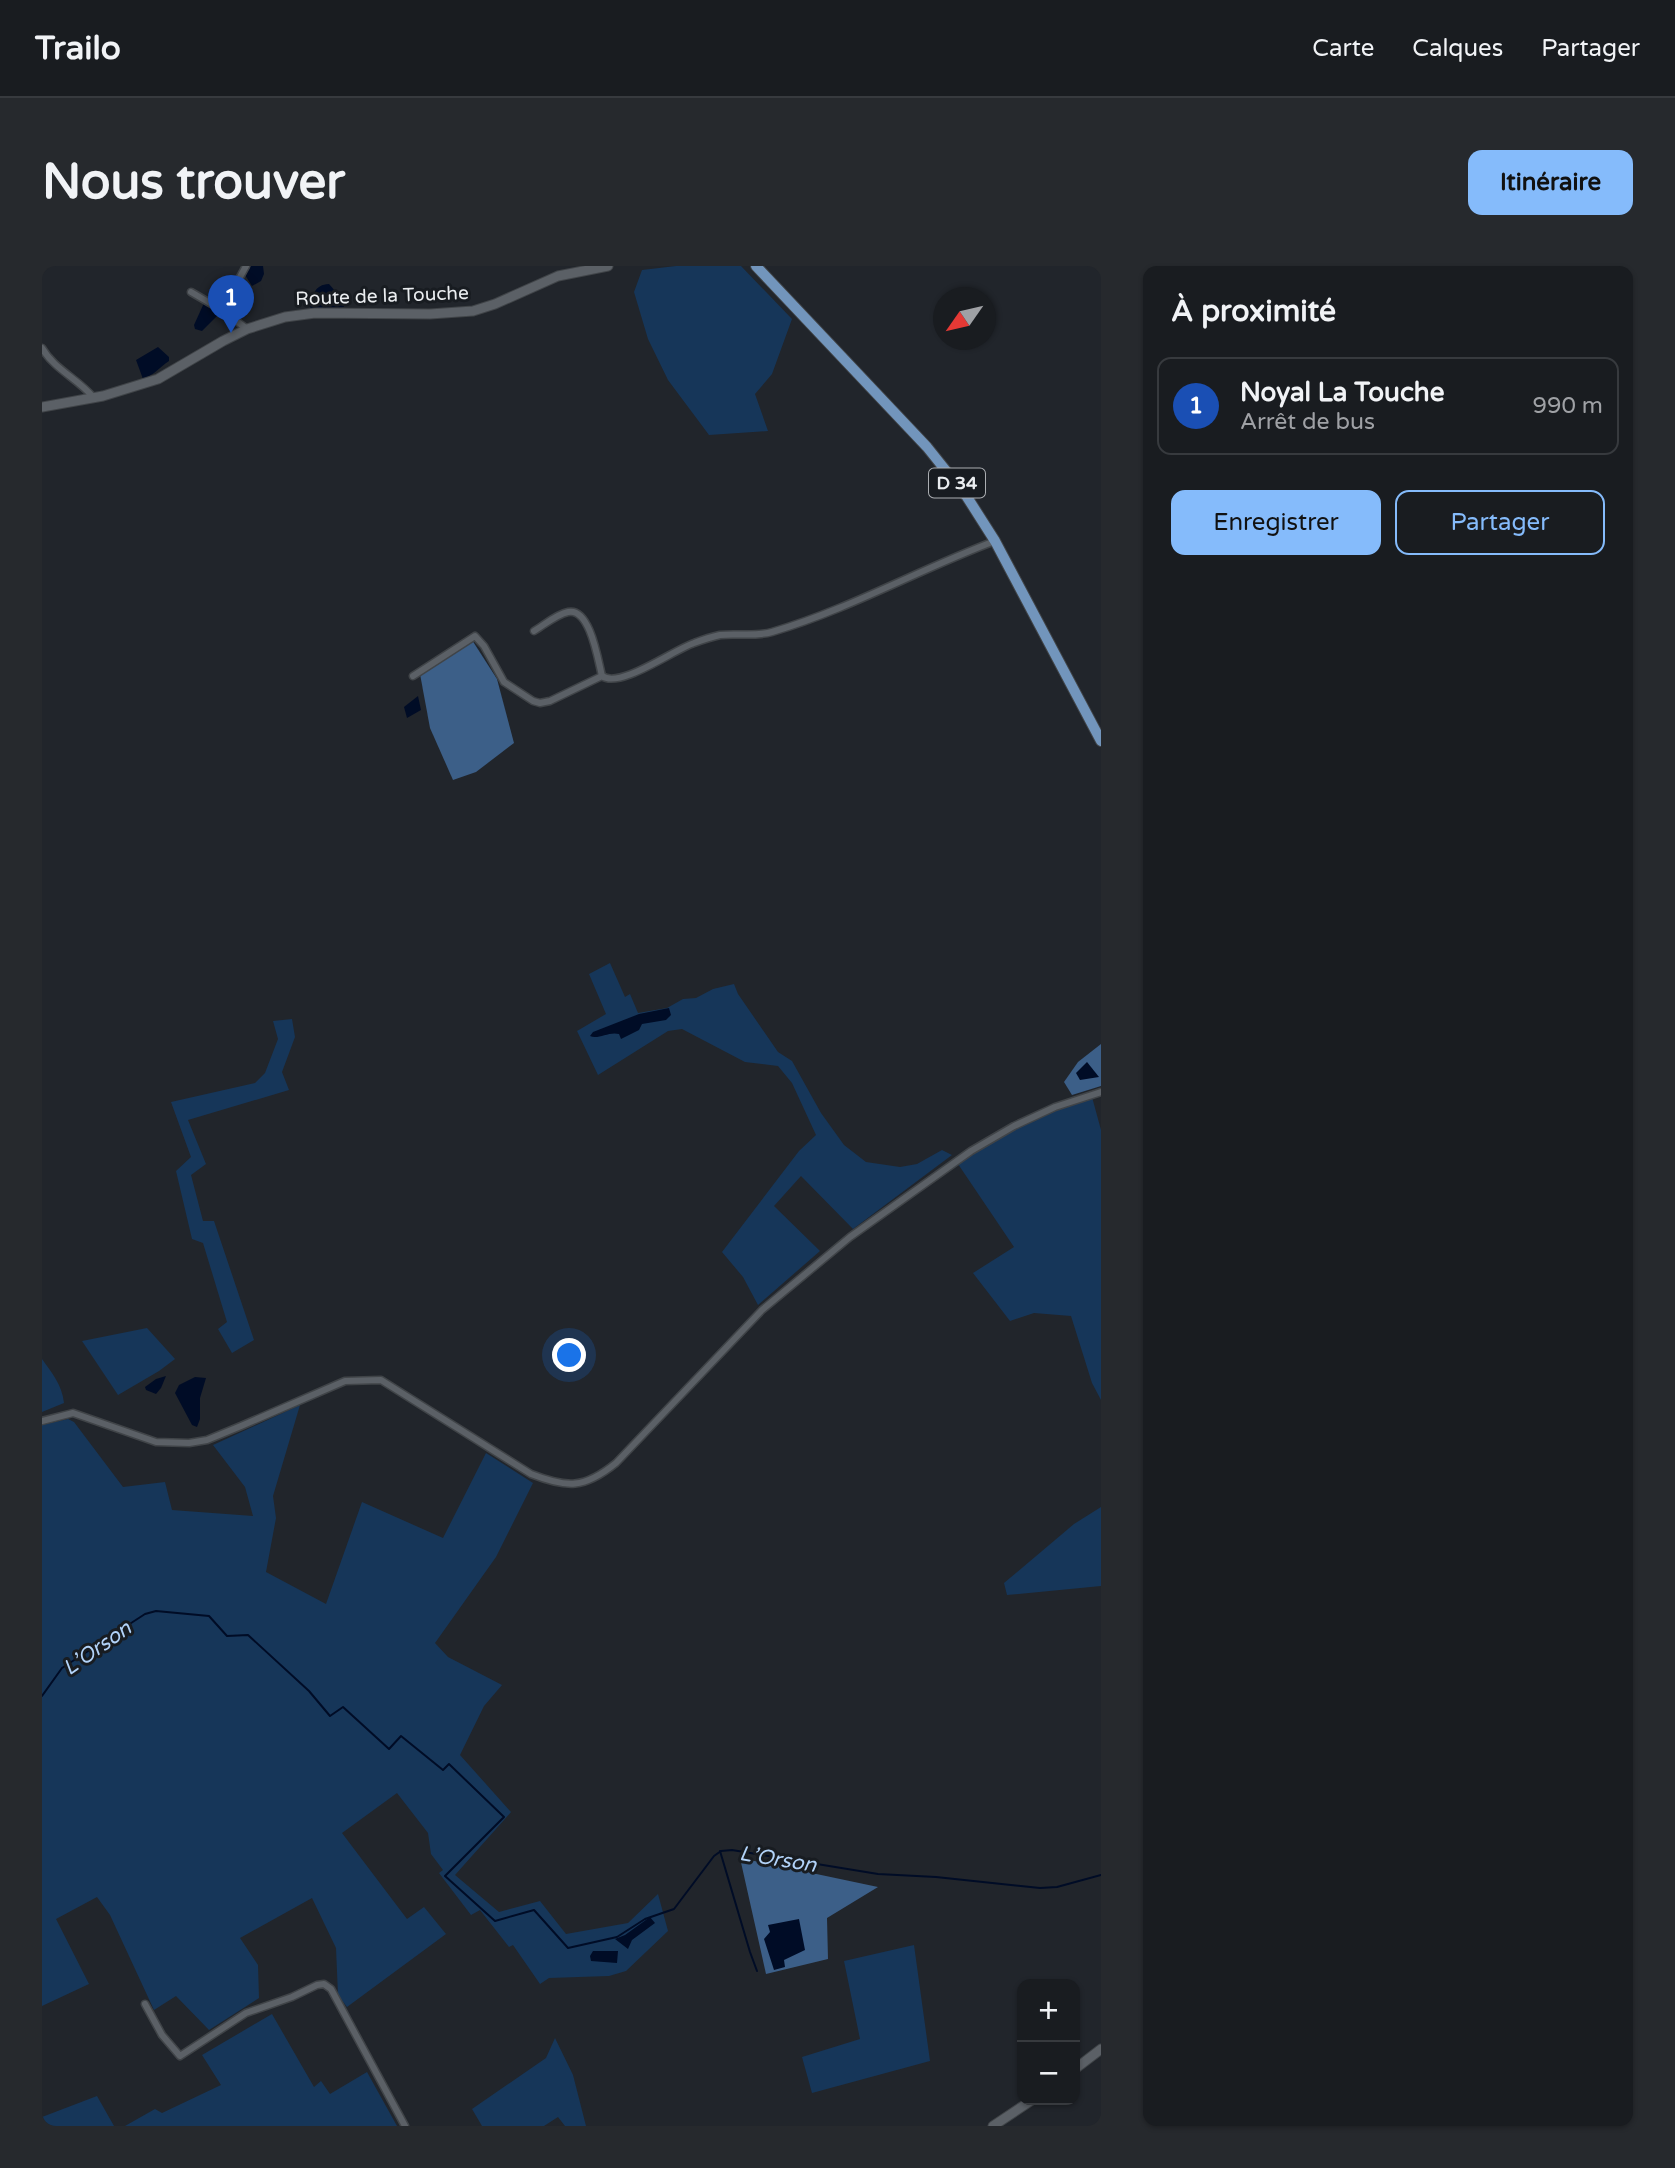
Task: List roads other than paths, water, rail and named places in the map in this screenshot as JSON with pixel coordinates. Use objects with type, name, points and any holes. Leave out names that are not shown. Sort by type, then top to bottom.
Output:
[{"type":"main road","name":"D 34","points":[[756,266],[942,464],[967,497],[995,541],[1101,741]]},
{"type":"street","points":[[222,310],[246,266]]},
{"type":"street","name":"Route de la Touche","points":[[42,407],[93,397],[158,379],[247,329],[285,317],[315,313],[430,314],[473,311],[558,276],[608,266]]},
{"type":"street","points":[[191,292],[247,329]]},
{"type":"street","points":[[42,348],[60,369],[83,385],[93,397]]},
{"type":"street","points":[[413,676],[474,636],[484,646],[504,682],[533,701],[550,701],[602,676],[612,680],[631,674],[691,644],[720,635],[751,636],[771,632],[852,603],[995,541]]},
{"type":"street","points":[[534,631],[567,612],[578,612],[583,616],[591,636],[602,676]]},
{"type":"street","points":[[42,1420],[73,1413],[156,1442],[190,1443],[207,1440],[345,1381],[381,1380],[531,1474],[557,1484],[575,1485],[589,1481],[616,1463],[762,1310],[850,1237],[982,1144],[1055,1107],[1101,1092]]},
{"type":"street","points":[[145,2004],[162,2035],[180,2056],[246,2013],[324,1984],[331,1989],[405,2126]]},
{"type":"street","points":[[1080,2065],[1101,2049]]},
{"type":"street","points":[[993,2126],[1024,2105]]},
{"type":"waterway","name":"L’Orson","points":[[42,1696],[62,1668],[145,1614],[156,1611],[209,1616],[227,1636],[248,1635],[309,1691],[330,1716],[343,1707],[389,1749],[401,1736],[443,1770],[449,1764],[504,1817],[445,1876],[495,1921],[534,1910],[568,1948],[617,1937],[645,1919],[674,1909],[714,1856],[721,1851],[732,1850],[878,1874],[1040,1888],[1057,1887],[1101,1875]]},
{"type":"waterway","points":[[720,1851],[757,1971]]},
{"type":"place","name":"Noyal La Touche","points":[[231,333]]}]
